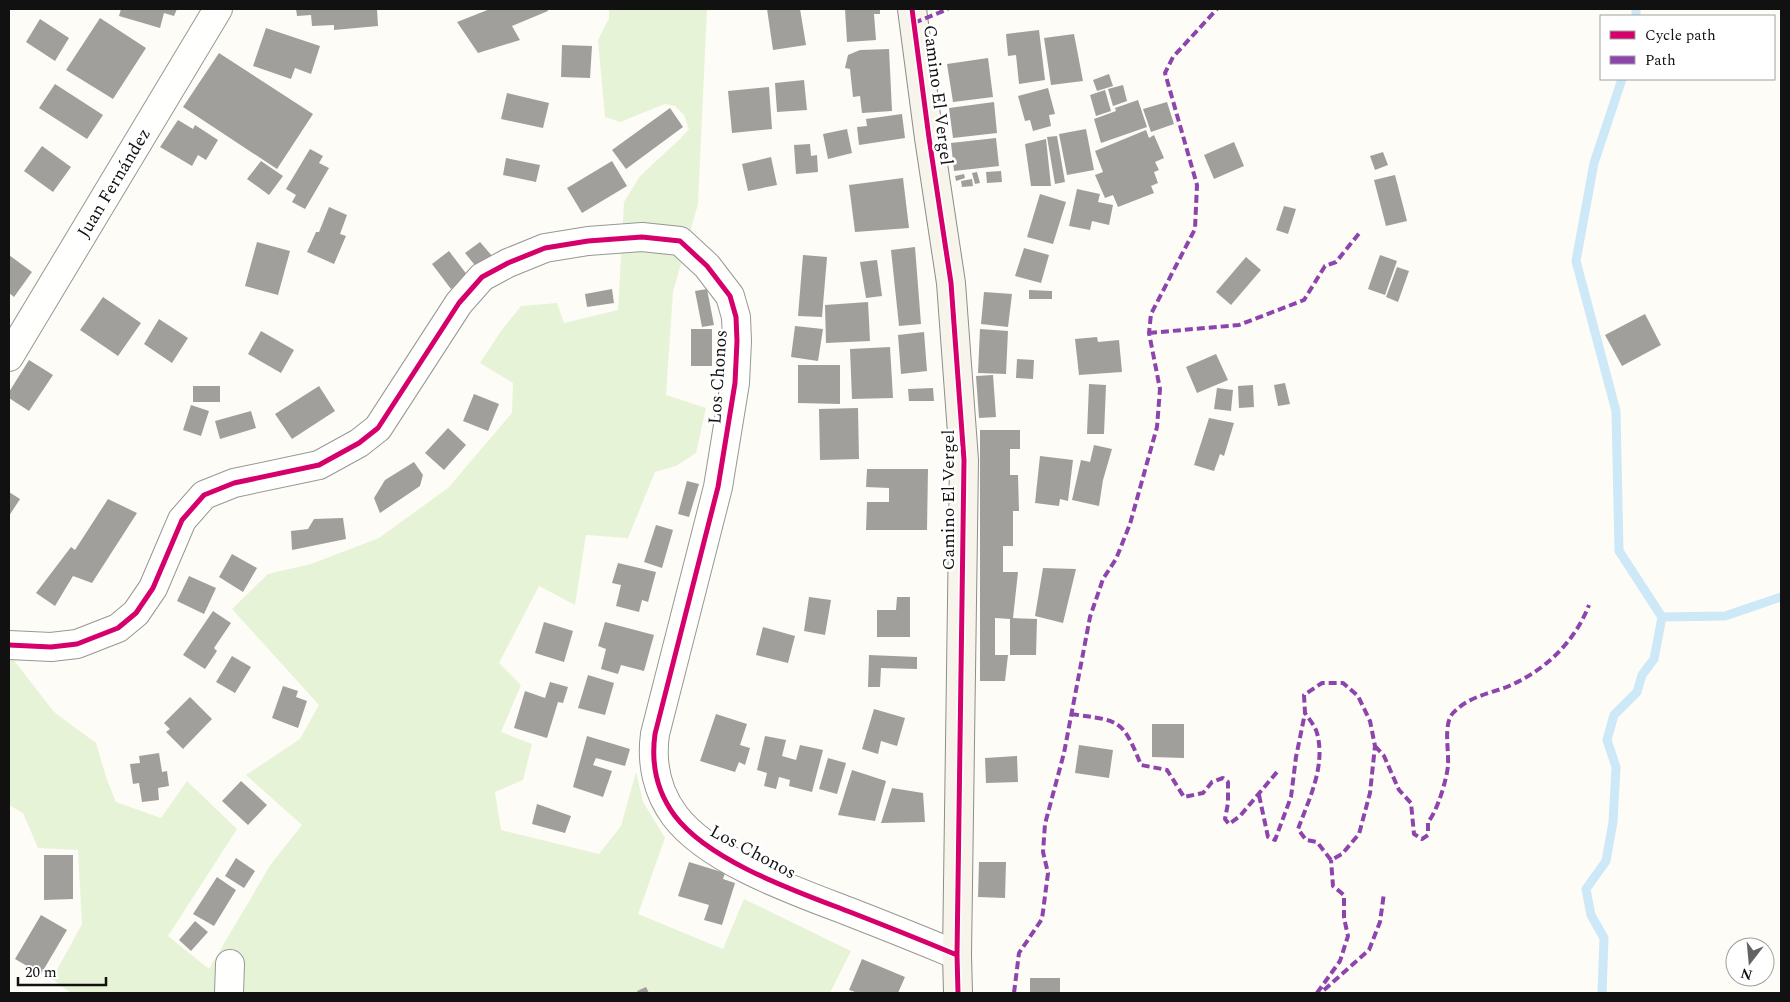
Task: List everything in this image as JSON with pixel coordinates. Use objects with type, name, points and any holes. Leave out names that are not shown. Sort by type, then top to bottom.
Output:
[{"type":"street","name":"Juan Fernández","points":[[9,357],[218,9]]},
{"type":"street","name":"Camino El Vergel","points":[[912,9],[950,283],[964,460],[956,955],[958,993]]},
{"type":"street","name":"Los Chonos","points":[[9,645],[51,647],[77,644],[118,628],[136,613],[154,588],[182,520],[204,495],[234,483],[319,465],[359,443],[378,428],[459,303],[482,277],[545,248],[588,241],[642,237],[680,241],[707,266],[730,296],[736,317],[737,341],[735,383],[718,487],[654,734],[652,756],[658,785],[675,816],[692,834],[709,847],[752,871],[798,892],[956,955]]},
{"type":"street","points":[[229,993],[230,964]]},
{"type":"green space","points":[[609,9],[707,9],[698,204],[673,292],[666,395],[706,408],[696,453],[676,466],[655,472],[628,538],[586,535],[575,605],[539,586],[499,663],[521,685],[501,732],[532,744],[523,780],[495,792],[501,830],[599,854],[621,826],[636,772],[643,802],[665,838],[638,914],[723,949],[744,899],[851,951],[830,993],[71,993],[52,979],[82,924],[78,850],[38,848],[23,813],[9,805],[9,654],[54,712],[96,743],[116,802],[161,818],[187,781],[237,829],[168,936],[209,969],[271,864],[302,825],[246,775],[300,739],[319,705],[232,609],[268,574],[311,564],[379,538],[448,488],[512,413],[513,383],[480,363],[501,331],[521,306],[557,303],[564,323],[618,310],[624,202],[640,176],[689,129],[684,115],[675,106],[665,104],[620,122],[605,117],[598,40],[609,18]]},
{"type":"building","points":[[121,9],[177,9],[174,16],[164,13],[160,28],[119,16]]},
{"type":"building","points":[[296,9],[377,9],[378,26],[334,30],[334,25],[312,26],[311,15],[297,16]]},
{"type":"building","points":[[490,9],[547,9],[548,11],[512,26],[520,40],[478,53],[457,22]]},
{"type":"building","points":[[767,9],[800,9],[806,45],[773,50]]},
{"type":"building","points":[[845,9],[880,9],[880,14],[874,14],[876,40],[847,42]]},
{"type":"building","points":[[100,18],[146,48],[113,99],[66,70]]},
{"type":"building","points":[[40,19],[69,38],[55,61],[26,42]]},
{"type":"building","points":[[266,28],[320,46],[311,74],[295,68],[291,79],[253,66]]},
{"type":"building","points":[[1039,30],[1045,80],[1019,84],[1016,55],[1008,56],[1006,34]]},
{"type":"building","points":[[1074,34],[1083,81],[1051,85],[1044,38]]},
{"type":"building","points":[[562,45],[592,46],[590,78],[561,77]]},
{"type":"building","points":[[889,49],[892,111],[862,113],[860,96],[853,97],[850,69],[845,68],[848,55],[860,50]]},
{"type":"building","points":[[219,53],[313,114],[277,169],[183,107]]},
{"type":"building","points":[[988,58],[993,97],[953,102],[947,64]]},
{"type":"building","points":[[1109,74],[1113,86],[1097,91],[1093,80]]},
{"type":"building","points":[[804,80],[807,110],[777,112],[775,83]]},
{"type":"building","points":[[55,84],[103,115],[87,139],[39,108]]},
{"type":"building","points":[[1123,85],[1127,101],[1113,106],[1108,89]]},
{"type":"building","points":[[769,87],[772,129],[732,133],[728,91]]},
{"type":"building","points":[[1048,88],[1055,114],[1049,115],[1051,126],[1033,131],[1030,120],[1025,121],[1018,96]]},
{"type":"building","points":[[1105,90],[1111,111],[1096,116],[1090,95]]},
{"type":"building","points":[[507,93],[549,103],[543,128],[501,119]]},
{"type":"building","points":[[1138,100],[1147,127],[1101,143],[1094,119],[1116,111],[1115,108]]},
{"type":"building","points":[[994,102],[997,133],[953,138],[949,108]]},
{"type":"building","points":[[1167,102],[1174,124],[1151,132],[1143,109]]},
{"type":"building","points":[[670,108],[683,127],[626,169],[612,150]]},
{"type":"building","points":[[902,114],[905,138],[859,145],[857,127],[867,126],[866,119]]},
{"type":"building","points":[[178,120],[193,129],[195,125],[218,140],[206,160],[198,155],[192,166],[160,147]]},
{"type":"building","points":[[847,129],[852,153],[828,159],[823,134]]},
{"type":"building","points":[[1086,129],[1094,170],[1067,175],[1059,134]]},
{"type":"building","points":[[1146,130],[1149,138],[1154,135],[1164,158],[1155,162],[1159,170],[1154,172],[1158,183],[1151,186],[1154,193],[1118,207],[1113,195],[1105,198],[1095,175],[1103,172],[1095,151]]},
{"type":"building","points":[[1057,136],[1065,182],[1055,184],[1047,137]]},
{"type":"building","points":[[996,138],[999,166],[954,171],[951,143]]},
{"type":"building","points":[[1046,139],[1051,186],[1031,186],[1025,144]]},
{"type":"building","points":[[1234,142],[1244,166],[1214,179],[1204,155]]},
{"type":"building","points":[[810,144],[811,156],[817,155],[818,172],[796,174],[794,145]]},
{"type":"building","points":[[42,146],[71,167],[53,192],[24,171]]},
{"type":"building","points":[[310,149],[323,156],[319,163],[329,168],[305,209],[292,202],[296,195],[286,189]]},
{"type":"building","points":[[1383,152],[1388,165],[1375,170],[1370,156]]},
{"type":"building","points":[[771,157],[777,185],[748,191],[742,164]]},
{"type":"building","points":[[506,158],[540,165],[536,182],[503,175]]},
{"type":"building","points":[[261,161],[283,176],[269,195],[247,179]]},
{"type":"building","points":[[612,161],[627,186],[582,213],[567,188]]},
{"type":"building","points":[[1001,171],[1002,182],[987,183],[986,172]]},
{"type":"building","points":[[977,172],[980,183],[975,184],[972,173]]},
{"type":"building","points":[[964,174],[965,178],[956,181],[955,176]]},
{"type":"building","points":[[1395,175],[1407,221],[1386,226],[1374,180]]},
{"type":"building","points":[[903,178],[909,228],[855,232],[849,185]]},
{"type":"building","points":[[972,179],[973,186],[962,187],[961,181]]},
{"type":"building","points":[[1077,189],[1100,194],[1098,202],[1113,205],[1109,225],[1092,221],[1090,230],[1069,226]]},
{"type":"building","points":[[1040,194],[1066,202],[1053,244],[1027,237]]},
{"type":"building","points":[[1284,206],[1296,209],[1288,234],[1276,230]]},
{"type":"building","points":[[329,207],[347,215],[340,234],[346,236],[334,264],[307,252],[316,232],[319,232]]},
{"type":"building","points":[[257,242],[290,251],[278,295],[245,286]]},
{"type":"building","points":[[480,242],[493,257],[478,269],[465,253]]},
{"type":"building","points":[[915,247],[921,324],[899,326],[891,250]]},
{"type":"building","points":[[1024,248],[1049,255],[1041,283],[1015,276]]},
{"type":"building","points":[[449,251],[468,276],[451,289],[432,264]]},
{"type":"building","points":[[9,255],[32,272],[14,297],[9,293]]},
{"type":"building","points":[[803,255],[827,257],[822,317],[798,316]]},
{"type":"building","points":[[1380,255],[1397,261],[1385,295],[1368,289]]},
{"type":"building","points":[[1246,257],[1261,270],[1231,305],[1216,292]]},
{"type":"building","points":[[877,260],[882,296],[866,298],[860,262]]},
{"type":"building","points":[[1397,267],[1409,271],[1398,302],[1386,297]]},
{"type":"building","points":[[612,289],[614,303],[587,307],[585,294]]},
{"type":"building","points":[[707,289],[714,325],[702,327],[695,291]]},
{"type":"building","points":[[1029,290],[1052,291],[1052,299],[1029,299]]},
{"type":"building","points":[[984,292],[1012,294],[1008,327],[981,324]]},
{"type":"building","points":[[103,297],[141,323],[118,356],[80,330]]},
{"type":"building","points":[[868,302],[870,341],[826,343],[825,305]]},
{"type":"building","points":[[1645,314],[1661,345],[1622,366],[1605,335]]},
{"type":"building","points":[[159,319],[188,338],[172,363],[144,344]]},
{"type":"building","points":[[795,326],[823,329],[818,361],[791,357]]},
{"type":"building","points":[[691,329],[712,329],[712,366],[691,366]]},
{"type":"building","points":[[980,329],[1008,331],[1006,374],[978,373]]},
{"type":"building","points":[[261,331],[294,350],[281,373],[248,354]]},
{"type":"building","points":[[924,332],[927,371],[901,374],[898,335]]},
{"type":"building","points":[[1097,337],[1098,342],[1119,340],[1122,372],[1079,375],[1075,339]]},
{"type":"building","points":[[890,347],[893,398],[852,399],[850,349]]},
{"type":"building","points":[[1216,354],[1228,380],[1197,393],[1186,367]]},
{"type":"building","points":[[1017,359],[1034,360],[1033,379],[1016,378]]},
{"type":"building","points":[[29,360],[53,375],[29,411],[9,398],[9,392]]},
{"type":"building","points":[[798,365],[840,365],[840,404],[798,403]]},
{"type":"building","points":[[993,375],[996,417],[979,418],[976,376]]},
{"type":"building","points":[[1285,383],[1290,404],[1278,406],[1274,385]]},
{"type":"building","points":[[1089,384],[1106,385],[1104,434],[1087,434]]},
{"type":"building","points":[[1253,385],[1254,407],[1239,408],[1238,386]]},
{"type":"building","points":[[193,386],[220,386],[220,402],[193,402]]},
{"type":"building","points":[[319,386],[335,411],[292,439],[275,414]]},
{"type":"building","points":[[933,388],[934,401],[909,401],[908,389]]},
{"type":"building","points":[[1217,388],[1233,390],[1231,411],[1214,409]]},
{"type":"building","points":[[474,394],[499,404],[488,431],[463,421]]},
{"type":"building","points":[[191,405],[209,411],[201,436],[183,430]]},
{"type":"building","points":[[858,408],[859,459],[820,460],[819,409]]},
{"type":"building","points":[[251,411],[256,428],[220,439],[215,421]]},
{"type":"building","points":[[1209,418],[1234,423],[1224,456],[1220,454],[1214,471],[1194,465]]},
{"type":"building","points":[[448,428],[466,445],[444,470],[425,453]]},
{"type":"building","points":[[980,430],[1020,430],[1020,449],[1010,449],[1010,475],[1018,475],[1019,511],[1013,511],[1013,546],[1003,546],[1003,572],[1018,572],[1013,618],[1037,619],[1036,655],[1010,655],[1010,619],[995,618],[995,655],[1008,655],[1005,681],[980,681]]},
{"type":"building","points":[[1094,445],[1112,449],[1103,480],[1099,506],[1072,500],[1081,460],[1090,462]]},
{"type":"building","points":[[1040,456],[1073,460],[1068,501],[1060,499],[1059,506],[1035,503]]},
{"type":"building","points":[[414,462],[423,475],[420,486],[380,513],[374,498],[385,480]]},
{"type":"building","points":[[867,469],[928,469],[927,530],[866,530],[867,502],[889,502],[889,488],[866,487]]},
{"type":"building","points":[[687,481],[699,484],[689,517],[678,514]]},
{"type":"building","points":[[9,492],[20,499],[9,516]]},
{"type":"building","points":[[108,499],[137,513],[92,583],[73,576],[55,606],[36,593],[71,547],[75,550]]},
{"type":"building","points":[[343,518],[346,539],[292,550],[291,531],[308,529],[314,519]]},
{"type":"building","points":[[656,525],[673,530],[662,568],[644,562]]},
{"type":"building","points":[[232,554],[257,568],[243,592],[219,577]]},
{"type":"building","points":[[618,563],[656,572],[648,602],[642,600],[639,612],[616,606],[621,585],[612,583]]},
{"type":"building","points":[[1043,568],[1076,569],[1063,623],[1035,616]]},
{"type":"building","points":[[189,576],[216,588],[204,614],[177,601]]},
{"type":"building","points":[[809,597],[831,600],[825,635],[804,631]]},
{"type":"building","points":[[897,597],[910,597],[910,637],[877,637],[877,610],[896,610]]},
{"type":"building","points":[[213,611],[231,623],[214,648],[217,651],[205,669],[183,655]]},
{"type":"building","points":[[544,622],[573,631],[564,662],[535,653]]},
{"type":"building","points":[[605,622],[654,635],[644,671],[621,665],[618,674],[601,669],[606,649],[598,646]]},
{"type":"building","points":[[763,627],[795,636],[788,663],[756,655]]},
{"type":"building","points":[[869,655],[917,657],[917,669],[881,668],[880,687],[868,687]]},
{"type":"building","points":[[232,656],[251,667],[235,693],[216,682]]},
{"type":"building","points":[[588,675],[614,683],[605,715],[578,708]]},
{"type":"building","points":[[550,682],[568,687],[563,703],[558,702],[547,738],[514,728],[525,691],[545,698]]},
{"type":"building","points":[[283,686],[298,691],[296,697],[307,701],[298,728],[272,718]]},
{"type":"building","points":[[190,697],[212,719],[183,749],[166,732],[170,729],[164,723]]},
{"type":"building","points":[[874,709],[905,718],[897,746],[881,741],[878,754],[862,749]]},
{"type":"building","points":[[716,714],[747,724],[740,745],[750,748],[745,765],[739,762],[735,772],[700,761]]},
{"type":"building","points":[[1152,724],[1184,724],[1184,758],[1152,757]]},
{"type":"building","points":[[587,736],[630,749],[625,766],[596,758],[593,765],[612,771],[603,797],[573,787]]},
{"type":"building","points":[[765,736],[786,740],[782,756],[796,760],[800,745],[823,750],[812,792],[789,786],[790,780],[779,777],[776,789],[764,786],[767,773],[757,770]]},
{"type":"building","points":[[1079,745],[1113,750],[1109,778],[1075,773]]},
{"type":"building","points":[[159,753],[162,772],[167,771],[169,786],[158,788],[159,800],[142,802],[139,783],[133,784],[130,764],[140,763],[139,756]]},
{"type":"building","points":[[1017,756],[1018,782],[986,783],[985,758]]},
{"type":"building","points":[[828,758],[846,763],[837,794],[819,789]]},
{"type":"building","points":[[852,770],[886,781],[875,821],[838,815]]},
{"type":"building","points":[[241,781],[267,805],[248,825],[222,801]]},
{"type":"building","points":[[892,788],[923,793],[925,822],[881,823]]},
{"type":"building","points":[[537,804],[571,816],[565,833],[532,824]]},
{"type":"building","points":[[44,855],[73,855],[73,899],[44,900]]},
{"type":"building","points":[[236,858],[255,871],[244,888],[225,876]]},
{"type":"building","points":[[689,862],[725,873],[723,879],[735,883],[722,925],[704,920],[709,905],[678,896]]},
{"type":"building","points":[[979,862],[1006,862],[1005,898],[978,897]]},
{"type":"building","points":[[217,877],[236,890],[214,926],[193,914]]},
{"type":"building","points":[[41,915],[67,930],[41,974],[15,959]]},
{"type":"building","points":[[195,921],[208,932],[191,951],[179,940]]},
{"type":"building","points":[[862,959],[905,977],[898,993],[858,993],[849,990]]},
{"type":"building","points":[[1030,978],[1060,978],[1060,993],[1030,993]]},
{"type":"building","points":[[646,987],[649,993],[638,993],[637,991]]},
{"type":"waterway","points":[[1636,9],[1636,15]]},
{"type":"waterway","points":[[1602,993],[1604,938],[1591,915],[1586,889],[1606,861],[1613,822],[1616,767],[1607,740],[1614,715],[1637,692],[1642,675],[1654,659],[1662,617],[1619,551],[1616,411],[1576,261],[1594,163],[1622,80]]},
{"type":"waterway","points":[[1662,617],[1725,616],[1781,597]]},
{"type":"marked path","points":[[914,23],[948,9]]},
{"type":"marked path","points":[[1014,993],[1019,953],[1042,919],[1048,873],[1043,852],[1045,824],[1064,753],[1090,617],[1103,579],[1116,559],[1130,524],[1157,427],[1160,389],[1149,333],[1151,314],[1195,229],[1197,185],[1165,73],[1173,57],[1217,9]]},
{"type":"marked path","points":[[1149,333],[1239,325],[1304,300],[1325,266],[1336,262],[1361,231]]},
{"type":"marked path","points":[[1375,746],[1384,756],[1399,790],[1411,803],[1414,834],[1422,839],[1428,835],[1428,822],[1438,803],[1446,778],[1448,765],[1447,730],[1453,713],[1471,700],[1518,682],[1544,665],[1566,644],[1583,619],[1589,605]]},
{"type":"marked path","points":[[1259,795],[1268,837],[1275,840],[1291,797],[1296,757],[1305,713],[1304,695],[1322,683],[1343,683],[1358,696],[1370,721],[1375,746],[1370,793],[1359,834],[1342,854],[1331,860],[1317,842],[1306,840],[1298,829],[1315,782],[1319,758],[1317,733],[1305,713]]},
{"type":"marked path","points":[[1071,714],[1100,718],[1117,724],[1129,738],[1141,765],[1167,770],[1184,797],[1203,793],[1212,782],[1223,778],[1228,782],[1228,803],[1225,819],[1229,824],[1240,816],[1277,772]]},
{"type":"marked path","points":[[1317,993],[1340,961],[1348,936],[1344,918],[1344,895],[1333,886],[1331,860]]},
{"type":"marked path","points":[[1324,990],[1369,950],[1380,922],[1384,893]]},
{"type":"cycle path","points":[[912,9],[951,283],[964,460],[958,993]]},
{"type":"cycle path","points":[[9,645],[51,647],[77,644],[118,628],[136,613],[153,588],[182,520],[204,495],[234,483],[319,465],[359,443],[378,428],[459,303],[482,277],[508,263],[545,248],[588,241],[642,237],[680,241],[707,266],[730,296],[736,317],[737,341],[735,383],[718,487],[655,734],[654,756],[660,787],[669,807],[690,833],[732,861],[781,885],[957,955]]}]
